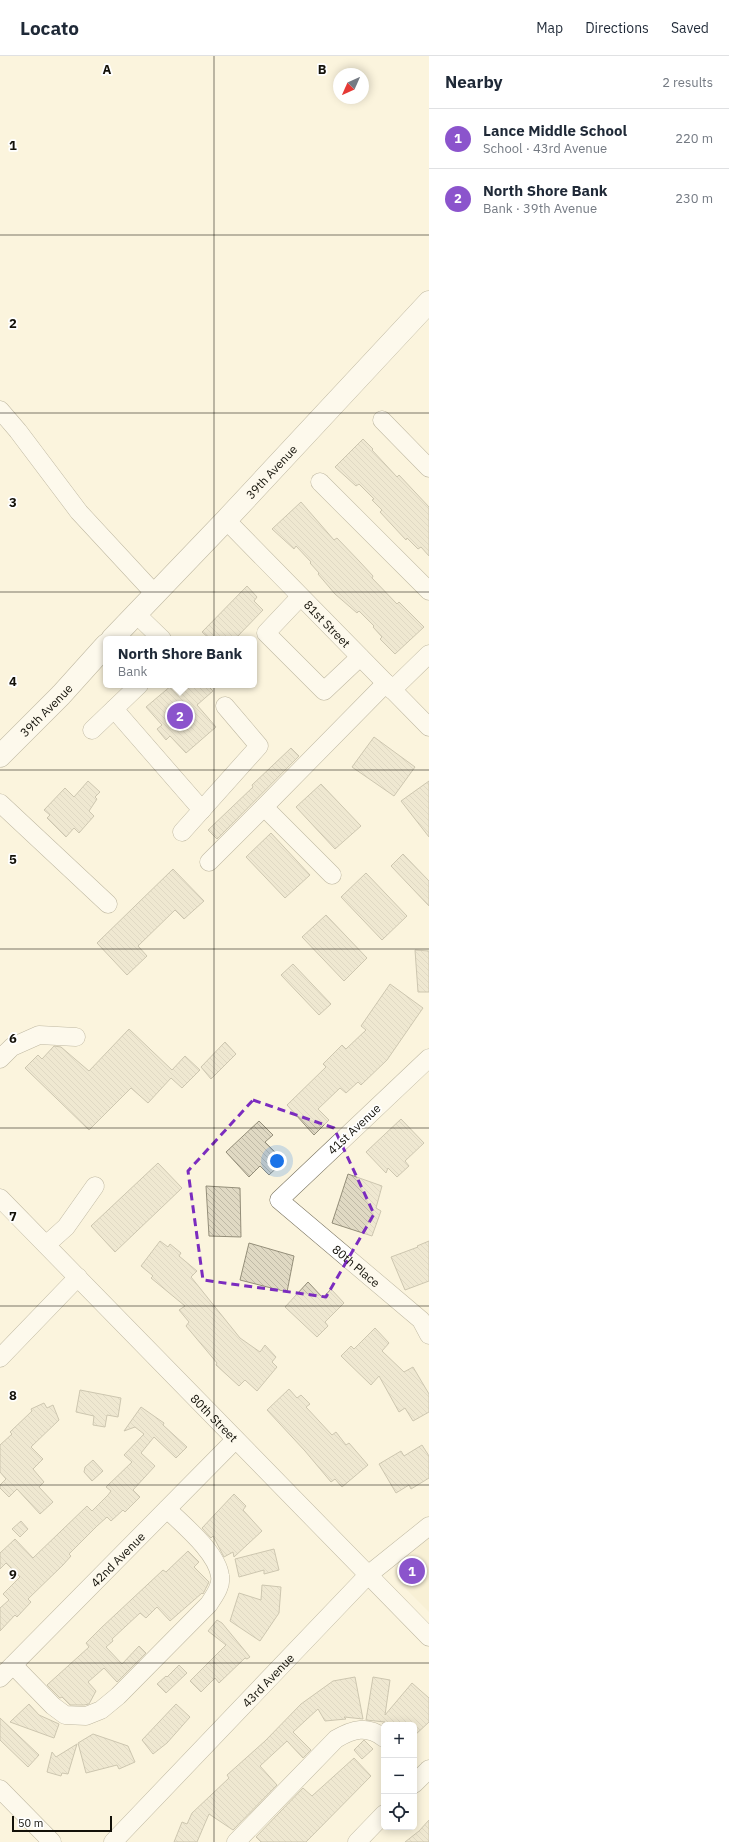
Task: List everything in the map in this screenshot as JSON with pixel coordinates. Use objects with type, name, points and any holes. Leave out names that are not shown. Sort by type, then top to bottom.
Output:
[{"type":"main road","name":"39th Avenue","points":[[115,636],[226,520],[429,302]]},
{"type":"main road","name":"39th Avenue","points":[[0,756],[61,695],[103,648]]},
{"type":"street","points":[[0,410],[18,431],[79,512],[154,594]]},
{"type":"street","points":[[382,420],[429,468]]},
{"type":"street","points":[[320,482],[429,591]]},
{"type":"street","name":"81st Street","points":[[226,520],[429,727]]},
{"type":"street","points":[[300,596],[266,632],[292,659],[324,691],[360,657]]},
{"type":"street","points":[[136,613],[159,636]]},
{"type":"street","points":[[209,862],[389,687],[429,654]]},
{"type":"street","points":[[92,730],[136,688]]},
{"type":"street","points":[[182,832],[259,746],[225,706]]},
{"type":"street","points":[[114,709],[202,810]]},
{"type":"street","points":[[0,804],[108,904]]},
{"type":"street","points":[[264,807],[332,875]]},
{"type":"street","points":[[4,1047],[39,1035],[76,1037]]},
{"type":"street","name":"41st Avenue","points":[[279,1200],[429,1058]]},
{"type":"street","points":[[46,1245],[66,1227],[95,1186]]},
{"type":"street","name":"80th Street","points":[[0,1198],[235,1440],[428,1635]]},
{"type":"street","name":"80th Place","points":[[279,1200],[426,1323]]},
{"type":"street","points":[[0,1358],[78,1277]]},
{"type":"street","name":"42nd Avenue","points":[[0,1678],[235,1440]]},
{"type":"street","points":[[13,1665],[53,1706],[65,1714],[86,1716],[101,1710],[118,1696],[209,1604],[218,1588],[221,1577],[216,1562],[202,1545],[167,1509]]},
{"type":"street","name":"43rd Avenue","points":[[113,1842],[368,1575],[429,1526]]},
{"type":"street","points":[[236,1842],[336,1739],[350,1731],[361,1729],[381,1736]]},
{"type":"street","points":[[417,1780],[425,1769]]},
{"type":"street","points":[[0,1789],[52,1842]]},
{"type":"street","points":[[357,1842],[381,1817]]},
{"type":"highlighted area","points":[[253,1100],[334,1128],[374,1214],[326,1297],[203,1280],[188,1171]]},
{"type":"shaded area","points":[[429,1533],[429,1612],[399,1582],[395,1574],[395,1568]]},
{"type":"building","points":[[363,439],[397,477],[399,475],[429,507],[429,556],[421,547],[418,549],[407,538],[406,540],[380,512],[382,510],[372,500],[374,499],[359,484],[356,486],[335,467]]},
{"type":"building","points":[[301,502],[334,540],[337,538],[397,604],[399,602],[424,627],[395,654],[380,639],[382,637],[373,627],[374,626],[359,611],[357,613],[335,594],[318,574],[319,573],[310,563],[311,562],[296,546],[294,549],[272,529]]},
{"type":"building","points":[[247,586],[257,597],[254,601],[263,610],[238,636],[207,636],[202,632]]},
{"type":"building","points":[[168,688],[210,688],[213,691],[197,705],[216,727],[186,753],[170,736],[166,740],[157,729],[162,725],[146,707]]},
{"type":"building","points":[[374,737],[415,767],[394,796],[352,767]]},
{"type":"building","points":[[291,748],[299,756],[217,839],[208,830]]},
{"type":"building","points":[[88,781],[100,792],[95,797],[97,799],[89,811],[94,816],[79,833],[74,828],[66,837],[47,818],[50,815],[44,810],[65,788],[74,797]]},
{"type":"building","points":[[429,781],[429,837],[401,801]]},
{"type":"building","points":[[321,784],[361,826],[335,849],[296,807]]},
{"type":"building","points":[[271,833],[310,875],[285,898],[246,857]]},
{"type":"building","points":[[403,854],[429,881],[429,906],[391,866]]},
{"type":"building","points":[[173,869],[204,901],[184,919],[175,910],[138,946],[147,956],[127,975],[97,943]]},
{"type":"building","points":[[366,873],[407,916],[382,940],[341,897]]},
{"type":"building","points":[[326,915],[367,958],[344,981],[302,937]]},
{"type":"building","points":[[415,950],[429,951],[429,992],[418,992]]},
{"type":"building","points":[[293,964],[331,1004],[319,1015],[281,975]]},
{"type":"building","points":[[390,984],[423,1008],[387,1060],[361,1085],[358,1082],[346,1093],[340,1088],[318,1109],[329,1120],[314,1135],[287,1105],[326,1067],[323,1064],[342,1045],[346,1049],[366,1030],[361,1026]]},
{"type":"building","points":[[129,1029],[172,1070],[185,1056],[200,1070],[182,1088],[171,1078],[148,1103],[131,1088],[89,1130],[25,1068],[38,1055],[42,1059],[54,1046],[61,1047],[89,1071]]},
{"type":"building","points":[[225,1042],[236,1054],[211,1079],[201,1067]]},
{"type":"building","points":[[401,1119],[424,1143],[405,1161],[409,1166],[397,1177],[388,1168],[386,1173],[366,1152]]},
{"type":"building","points":[[259,1121],[273,1135],[265,1142],[284,1161],[269,1175],[260,1166],[249,1177],[226,1152]]},
{"type":"building","points":[[158,1163],[182,1188],[115,1252],[91,1226]]},
{"type":"building","points":[[348,1174],[382,1186],[376,1208],[381,1211],[372,1236],[332,1223]]},
{"type":"building","points":[[206,1186],[240,1188],[241,1237],[209,1236]]},
{"type":"building","points":[[160,1241],[168,1247],[170,1244],[181,1253],[179,1256],[197,1271],[191,1277],[240,1338],[260,1352],[265,1345],[276,1357],[272,1362],[277,1367],[257,1391],[245,1380],[239,1386],[216,1365],[217,1363],[186,1326],[189,1322],[179,1310],[185,1306],[151,1278],[153,1276],[141,1266]]},
{"type":"building","points":[[429,1241],[429,1281],[405,1290],[391,1257],[418,1247],[417,1246]]},
{"type":"building","points":[[249,1243],[294,1256],[287,1292],[240,1280]]},
{"type":"building","points":[[308,1282],[323,1298],[331,1289],[344,1303],[325,1322],[328,1326],[317,1337],[285,1307]]},
{"type":"building","points":[[375,1328],[389,1343],[382,1351],[404,1372],[413,1367],[429,1394],[429,1412],[413,1421],[405,1408],[399,1412],[379,1376],[371,1385],[341,1356],[351,1346],[354,1349]]},
{"type":"building","points":[[289,1389],[297,1398],[301,1395],[310,1404],[306,1407],[332,1435],[336,1432],[346,1445],[349,1443],[368,1465],[342,1487],[335,1479],[331,1482],[267,1410]]},
{"type":"building","points":[[80,1390],[121,1398],[118,1417],[107,1415],[105,1427],[93,1425],[94,1416],[76,1412]]},
{"type":"building","points":[[44,1403],[47,1408],[53,1405],[59,1420],[31,1447],[43,1459],[33,1469],[44,1482],[39,1487],[53,1502],[40,1514],[17,1489],[9,1497],[0,1488],[0,1485],[6,1479],[0,1472],[0,1445],[12,1434],[10,1432],[32,1411],[31,1409]]},
{"type":"building","points":[[141,1407],[164,1423],[163,1425],[187,1447],[176,1458],[154,1437],[141,1453],[155,1466],[133,1490],[140,1497],[125,1512],[123,1510],[111,1521],[107,1517],[97,1526],[69,1554],[71,1556],[63,1565],[28,1599],[31,1602],[17,1617],[15,1615],[0,1631],[0,1608],[9,1600],[3,1594],[20,1577],[6,1563],[0,1569],[0,1553],[15,1539],[33,1558],[87,1506],[92,1511],[108,1495],[111,1491],[106,1487],[132,1462],[124,1455],[144,1434],[135,1427],[124,1431]]},
{"type":"building","points":[[422,1445],[429,1456],[429,1478],[411,1489],[409,1485],[396,1493],[379,1464],[401,1451],[404,1456]]},
{"type":"building","points":[[93,1460],[103,1471],[92,1481],[84,1472],[85,1467]]},
{"type":"building","points":[[234,1494],[246,1506],[243,1510],[262,1531],[234,1557],[233,1552],[224,1557],[213,1536],[211,1538],[202,1528]]},
{"type":"building","points":[[21,1521],[28,1529],[20,1537],[12,1529]]},
{"type":"building","points":[[274,1549],[279,1570],[264,1574],[264,1570],[239,1577],[235,1559]]},
{"type":"building","points":[[188,1551],[199,1562],[194,1567],[209,1582],[203,1594],[202,1593],[170,1621],[157,1607],[146,1618],[140,1613],[112,1639],[113,1641],[106,1647],[122,1664],[139,1646],[146,1653],[117,1682],[104,1668],[88,1682],[96,1691],[89,1704],[70,1705],[62,1697],[60,1698],[47,1685],[89,1647],[86,1643],[101,1628],[163,1570],[166,1572]]},
{"type":"building","points":[[262,1585],[281,1587],[279,1613],[260,1641],[230,1621],[239,1593],[261,1600]]},
{"type":"building","points":[[217,1620],[222,1623],[250,1657],[247,1659],[245,1658],[219,1683],[215,1678],[201,1692],[190,1681],[226,1645],[208,1631]]},
{"type":"building","points":[[179,1665],[187,1673],[166,1693],[157,1684],[166,1676],[167,1677]]},
{"type":"building","points":[[355,1677],[363,1719],[344,1717],[346,1719],[325,1721],[318,1709],[293,1732],[311,1750],[303,1758],[287,1741],[260,1766],[277,1785],[233,1830],[209,1814],[197,1842],[174,1842],[182,1822],[187,1824],[192,1813],[229,1778],[227,1775],[265,1741],[301,1704],[333,1681]]},
{"type":"building","points":[[373,1677],[390,1680],[385,1715],[412,1683],[429,1698],[429,1722],[417,1733],[417,1722],[385,1722],[366,1720]]},
{"type":"building","points":[[29,1704],[39,1715],[59,1724],[54,1738],[10,1722]]},
{"type":"building","points":[[176,1704],[190,1717],[167,1743],[153,1754],[142,1740]]},
{"type":"building","points":[[0,1718],[39,1755],[28,1767],[0,1740]]},
{"type":"building","points":[[93,1734],[128,1746],[135,1762],[119,1769],[117,1765],[86,1773],[78,1743]]},
{"type":"building","points":[[364,1740],[373,1749],[362,1759],[354,1750]]},
{"type":"building","points":[[77,1744],[68,1774],[62,1773],[61,1776],[47,1772],[52,1752],[56,1757]]},
{"type":"building","points":[[354,1758],[371,1776],[306,1842],[261,1842],[256,1837],[303,1788],[312,1796]]},
{"type":"building","points":[[429,1820],[429,1842],[405,1842],[419,1831]]},
{"type":"place","name":"North Shore Bank","points":[[180,716]]},
{"type":"place","name":"Lance Middle School","points":[[412,1571]]}]
